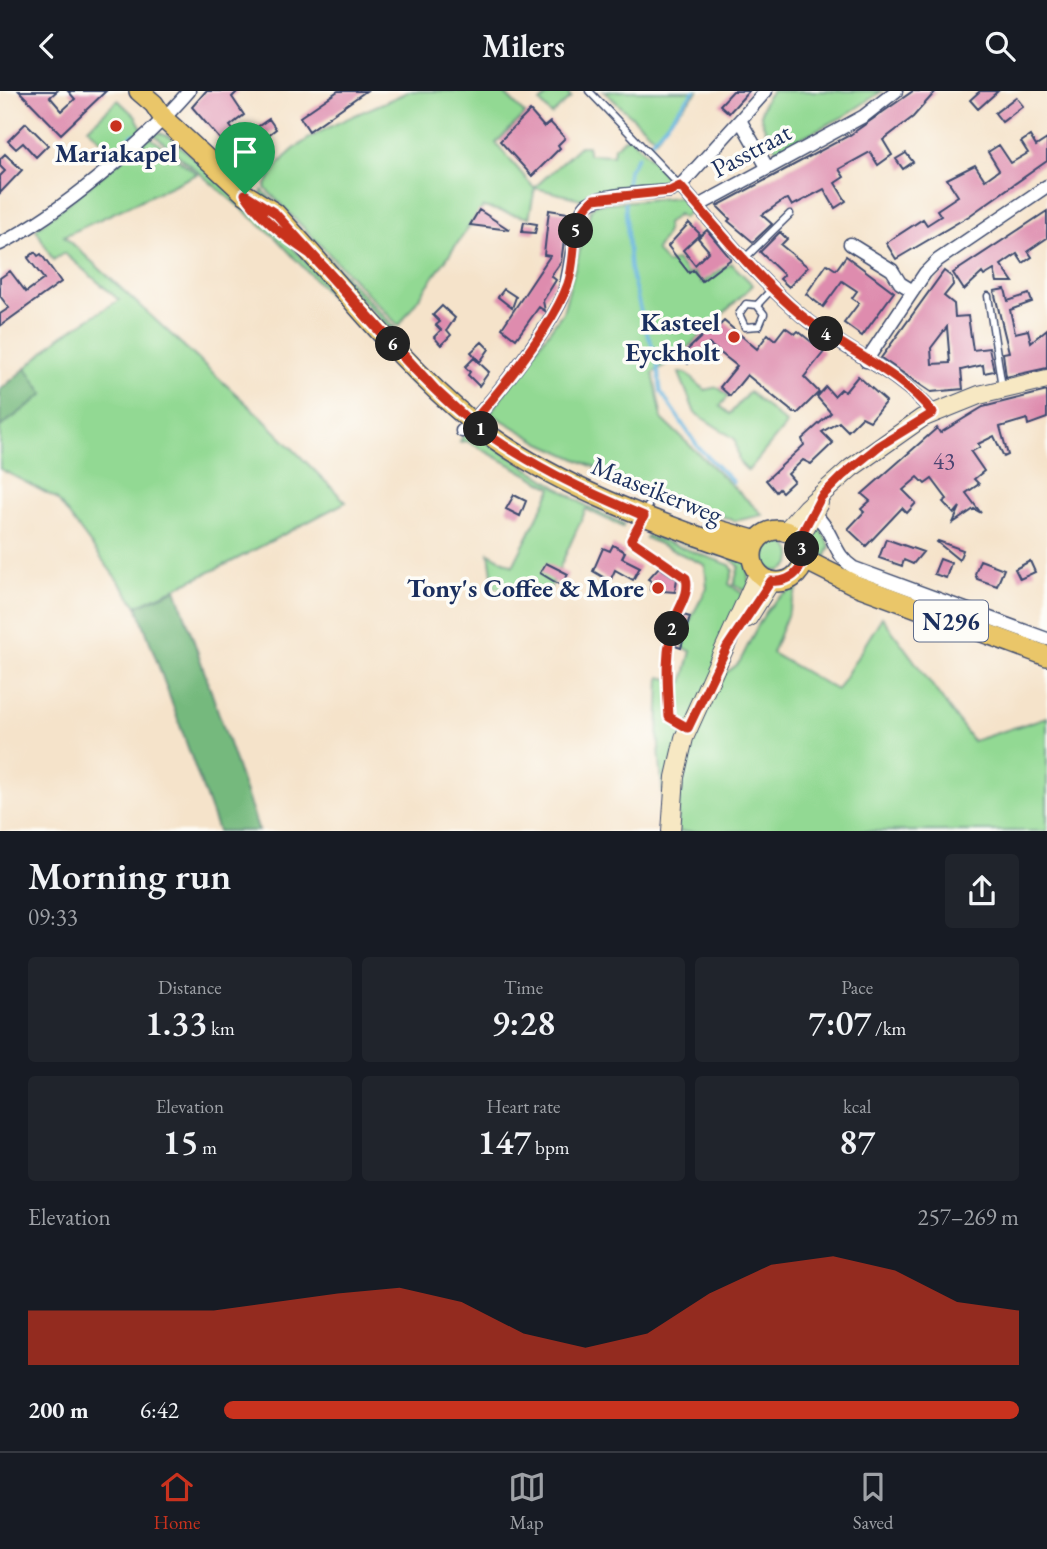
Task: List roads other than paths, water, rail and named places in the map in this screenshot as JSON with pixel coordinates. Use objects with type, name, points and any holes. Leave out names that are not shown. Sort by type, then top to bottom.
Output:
[{"type":"main road","name":"Maaseikerweg","points":[[125,91],[148,111],[164,119]]},
{"type":"main road","name":"Maaseikerweg","points":[[139,91],[154,104],[164,119],[245,194],[254,208],[288,239],[310,254],[437,391],[472,422],[499,442],[546,468],[759,563]]},
{"type":"main road","points":[[769,532],[796,551],[788,580],[759,563],[769,532]]},
{"type":"main road","name":"N296","points":[[796,551],[855,585],[1047,656]]},
{"type":"street","points":[[0,254],[20,234],[81,189],[164,119],[189,91]]},
{"type":"street","points":[[472,422],[556,312],[569,281],[576,230],[584,207],[594,199],[670,191],[680,186],[766,91]]},
{"type":"street","name":"Passtraat","points":[[698,206],[864,116],[896,91]]},
{"type":"street","points":[[740,120],[767,167]]},
{"type":"street","points":[[680,186],[772,288],[809,321],[914,392],[933,413]]},
{"type":"street","points":[[866,361],[925,273],[954,246],[1047,186]]},
{"type":"street","points":[[0,244],[20,234]]},
{"type":"street","points":[[850,244],[892,270],[900,283],[913,291]]},
{"type":"street","points":[[796,551],[814,506],[879,446],[933,413],[979,395],[1047,379]]},
{"type":"street","points":[[814,506],[841,556],[850,566],[1047,639]]},
{"type":"street","points":[[671,831],[675,777],[688,728],[727,647],[759,563]]},
{"type":"lane","points":[[589,91],[680,186]]},
{"type":"lane","points":[[744,259],[790,214]]},
{"type":"lane","points":[[758,305],[772,288]]},
{"type":"lane","points":[[988,296],[1003,389]]},
{"type":"lane","points":[[746,304],[758,305],[764,314],[763,321],[759,326],[745,327],[740,321],[742,308],[746,304]]},
{"type":"lane","points":[[646,511],[631,540],[686,578],[688,587],[675,619],[667,658],[669,717],[688,728]]},
{"type":"waterway","points":[[649,144],[694,91]]},
{"type":"waterway","points":[[114,151],[134,134]]},
{"type":"waterway","points":[[626,192],[629,170],[638,156]]},
{"type":"waterway","points":[[625,203],[630,268],[645,328],[656,354],[661,392],[698,447],[733,482]]},
{"type":"place","name":"Mariakapel","points":[[116,126]]},
{"type":"place","name":"Kasteel Eyckholt","points":[[734,337]]},
{"type":"place","name":"Tony's Coffee & More","points":[[658,588]]}]
